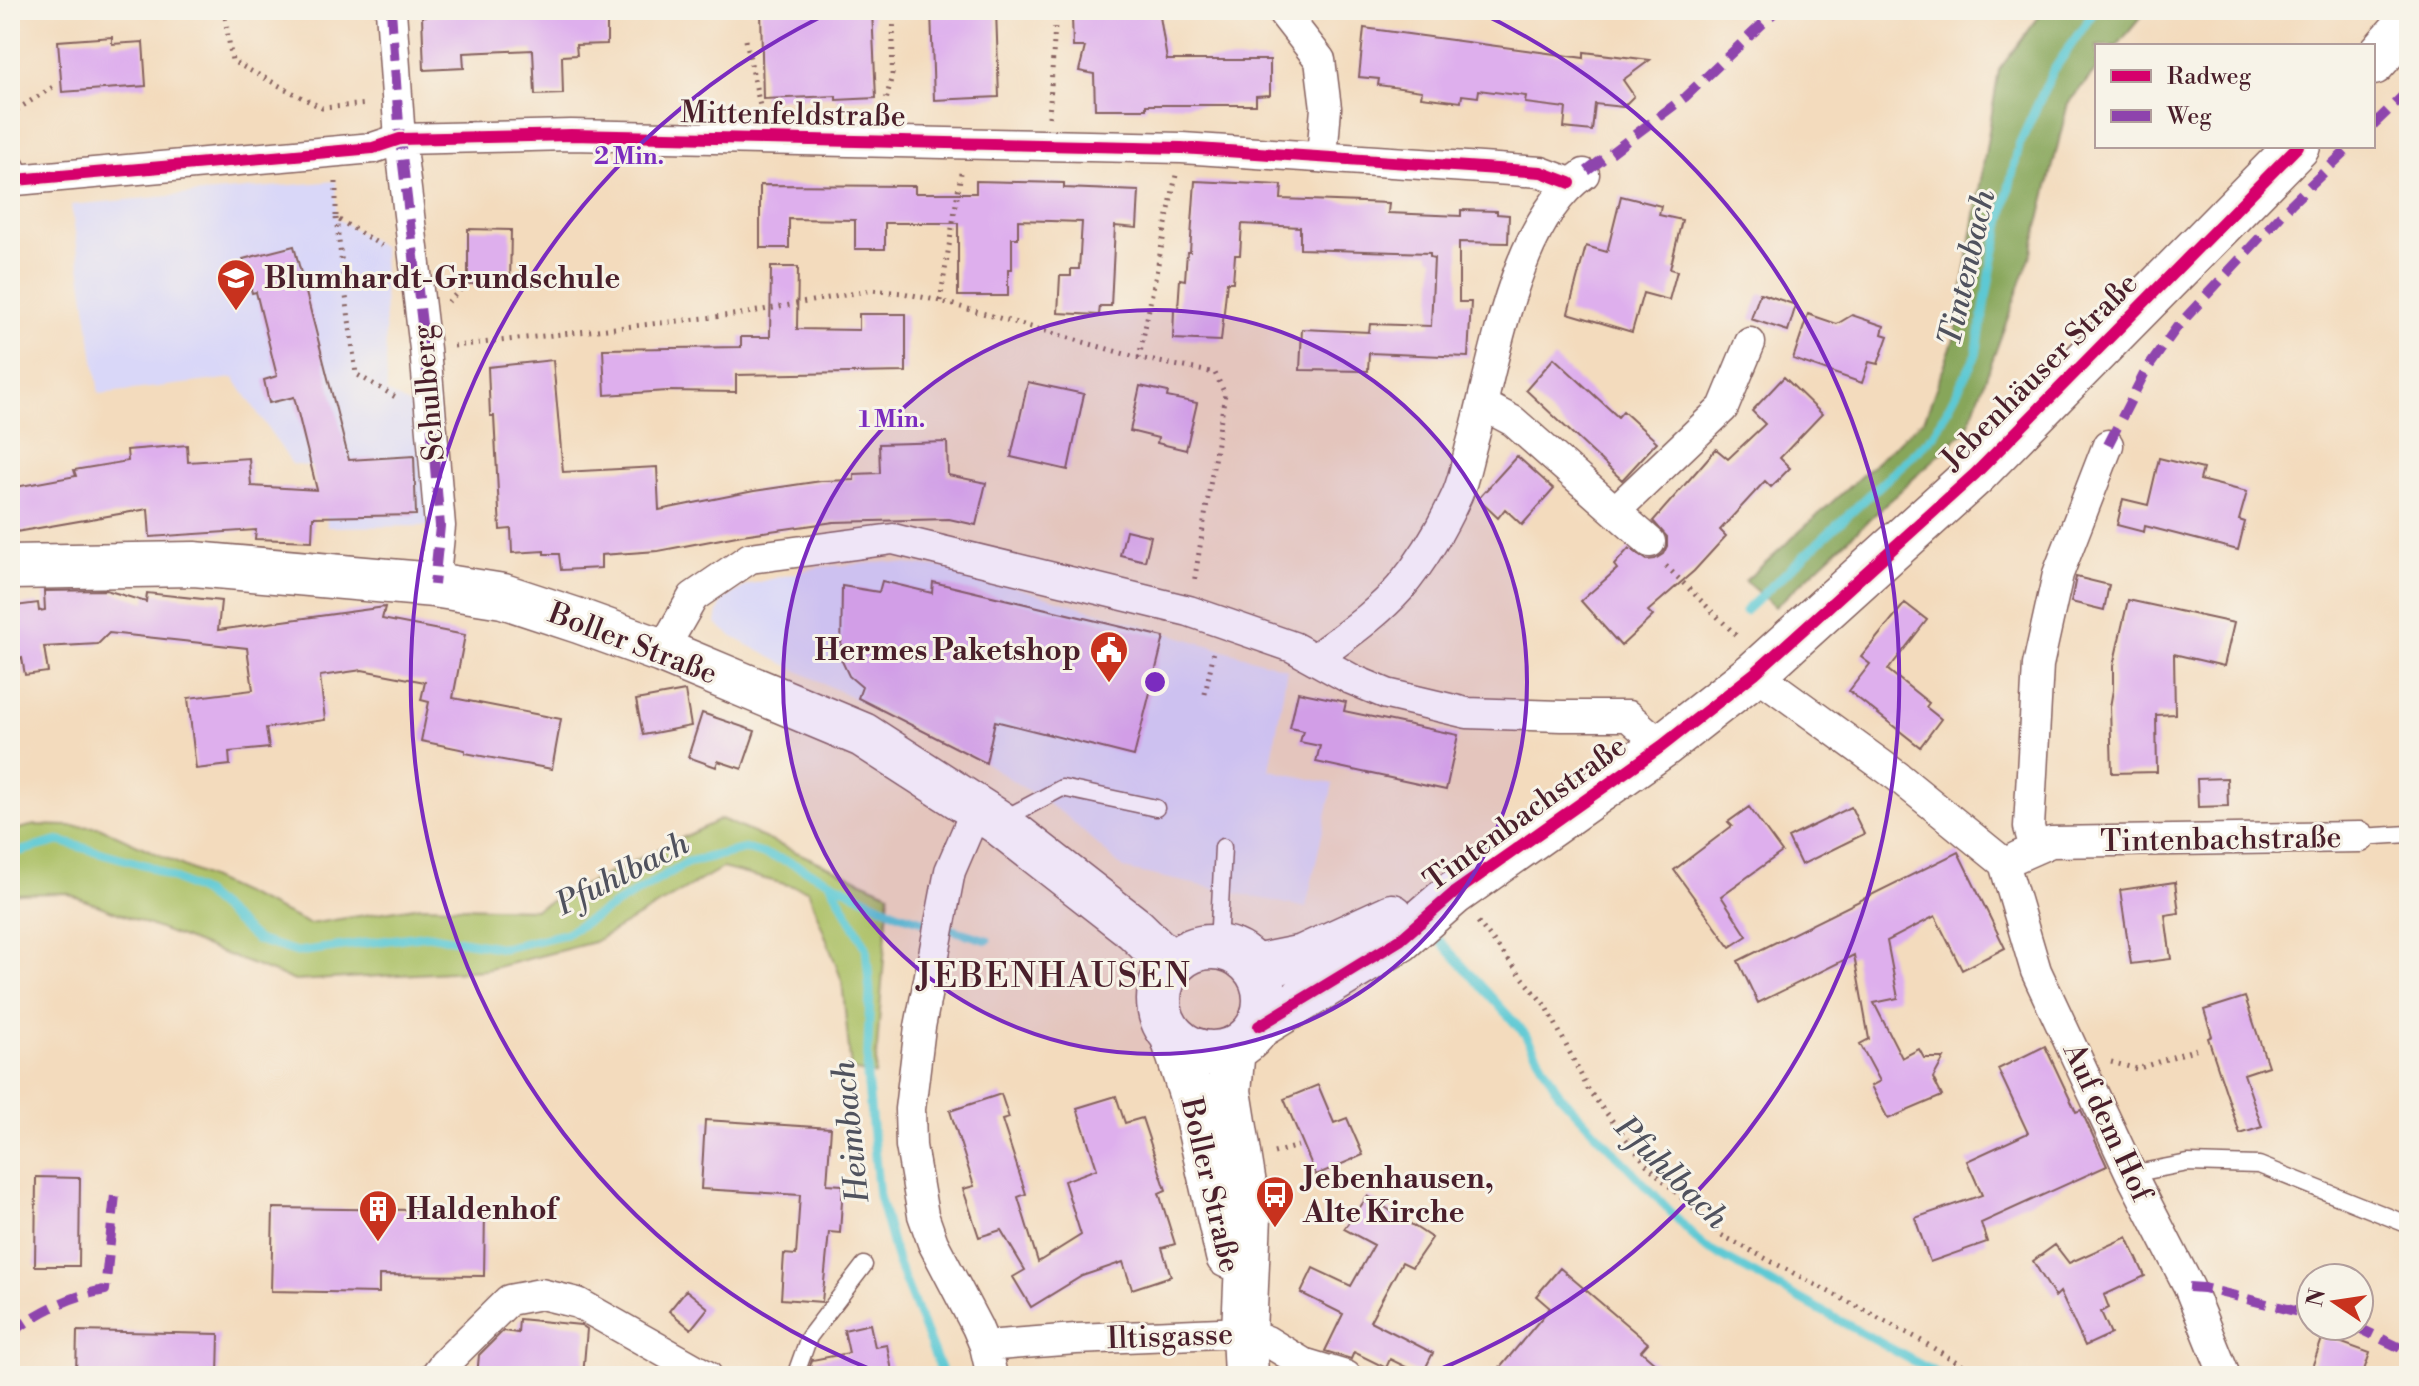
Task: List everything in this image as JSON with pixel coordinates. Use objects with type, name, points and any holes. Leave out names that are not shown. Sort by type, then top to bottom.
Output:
[{"type":"main road","points":[[2375,61],[2409,22]]},
{"type":"main road","name":"Jebenhäuser Straße","points":[[1808,624],[1975,474],[2296,148]]},
{"type":"main road","name":"Boller Straße","points":[[10,567],[194,564],[434,585],[503,596],[662,651],[863,735],[988,815],[1135,929],[1171,964]]},
{"type":"main road","name":"Tintenbachstraße","points":[[1246,1038],[1400,940],[1454,893],[1662,746],[1760,668],[1808,624]]},
{"type":"main road","name":"Tintenbachstraße","points":[[1236,956],[1303,957],[1382,920],[1454,893]]},
{"type":"main road","points":[[1201,947],[1236,956],[1261,980],[1265,995],[1264,1011],[1246,1038],[1217,1053],[1186,1048],[1173,1038],[1164,1025],[1158,993],[1163,978],[1171,964],[1185,953],[1201,947]]},
{"type":"main road","name":"Boller Straße","points":[[1173,1038],[1193,1100],[1244,1332]]},
{"type":"main road","name":"Boller Straße","points":[[1246,1038],[1229,1091],[1249,1216],[1244,1332],[1246,1376]]},
{"type":"street","name":"Schulberg","points":[[391,10],[400,139],[425,349],[440,526],[434,585]]},
{"type":"street","points":[[1281,10],[1320,60],[1326,108],[1322,157]]},
{"type":"street","name":"Mittenfeldstraße","points":[[12,177],[373,148],[400,139],[571,135],[1182,148],[1579,177],[1543,221],[1513,285],[1483,405]]},
{"type":"street","points":[[1615,511],[1723,408],[1750,343]]},
{"type":"street","points":[[1316,658],[1360,625],[1399,589],[1433,542],[1458,492],[1483,405],[1513,421],[1650,542]]},
{"type":"street","points":[[2035,849],[2029,827],[2038,665],[2058,574],[2108,445]]},
{"type":"street","name":"Tintenbachstraße","points":[[662,651],[693,597],[750,558],[893,539],[1189,611],[1293,647],[1351,679],[1387,694],[1467,713],[1628,716],[1662,746]]},
{"type":"street","points":[[1760,668],[2004,863]]},
{"type":"street","points":[[988,815],[950,871],[913,1074],[910,1109],[916,1183],[933,1243],[985,1346],[992,1376]]},
{"type":"street","name":"Tintenbachstraße","points":[[2004,863],[2051,842],[2360,837]]},
{"type":"street","name":"Auf dem Hof","points":[[2004,863],[2036,971],[2131,1174],[2189,1287],[2225,1376]]},
{"type":"street","points":[[435,1376],[509,1300],[541,1294],[578,1303],[707,1376]]},
{"type":"street","name":"Iltisgasse","points":[[985,1346],[1244,1332],[1267,1341],[1314,1368],[1346,1376]]},
{"type":"lane","points":[[988,815],[1062,788],[1156,808]]},
{"type":"lane","name":"Tintenbachstraße","points":[[2360,837],[2409,834]]},
{"type":"lane","points":[[1223,847],[1236,956]]},
{"type":"lane","points":[[2131,1174],[2188,1163],[2259,1165],[2409,1225]]},
{"type":"lane","points":[[795,1376],[809,1337],[864,1265]]},
{"type":"path","points":[[224,10],[232,61],[322,108],[397,102]]},
{"type":"path","points":[[876,142],[892,75],[894,10]]},
{"type":"path","points":[[1048,146],[1056,10]]},
{"type":"path","points":[[746,40],[767,140]]},
{"type":"path","points":[[10,114],[53,87]]},
{"type":"path","points":[[940,301],[966,144]]},
{"type":"path","points":[[1139,358],[1182,148]]},
{"type":"path","points":[[336,181],[336,218],[356,374],[431,417]]},
{"type":"path","points":[[336,218],[415,267]]},
{"type":"path","points":[[425,349],[741,314],[872,290],[940,301],[1139,358],[1215,373],[1225,394],[1189,611]]},
{"type":"path","points":[[1650,542],[1650,551],[1760,668]]},
{"type":"path","points":[[1207,694],[1221,623]]},
{"type":"path","points":[[1454,893],[1548,1009],[1589,1091],[1647,1165],[1721,1235],[1915,1337],[1980,1376]]},
{"type":"path","points":[[2079,1063],[2101,1059],[2137,1069],[2196,1049]]},
{"type":"shaded area","name":"Blumhardt-Grundschule","points":[[336,181],[336,218],[383,247],[387,392],[431,417],[440,526],[327,527],[325,469],[292,464],[234,378],[99,394],[71,205]]},
{"type":"shaded area","points":[[886,562],[955,569],[1287,669],[1270,770],[1333,784],[1306,908],[1124,869],[1065,815],[986,763],[782,663],[733,637],[716,624],[723,600],[747,585],[820,567]]},
{"type":"green space","points":[[2044,10],[2147,10],[2119,44],[2095,44],[2095,71],[2068,103],[2032,252],[1967,429],[1775,607],[1745,581],[1925,418],[1955,336],[1999,70]]},
{"type":"green space","points":[[721,819],[889,893],[875,1075],[851,1070],[842,981],[808,890],[722,868],[594,942],[485,970],[295,981],[66,893],[10,894],[10,831],[35,825],[99,827],[309,924],[421,906],[535,909]]},
{"type":"building","points":[[488,10],[607,10],[607,44],[576,45],[577,55],[562,56],[563,94],[535,95],[533,50],[463,53],[464,68],[424,70],[422,16],[488,13]]},
{"type":"building","points":[[761,10],[872,10],[876,98],[763,99]]},
{"type":"building","points":[[931,10],[996,10],[999,97],[934,100]]},
{"type":"building","points":[[1093,10],[1159,10],[1167,60],[1270,60],[1270,95],[1256,96],[1256,105],[1146,105],[1146,109],[1095,109],[1094,74],[1079,71],[1085,47],[1073,47],[1072,17],[1092,17]]},
{"type":"building","points":[[1364,28],[1584,58],[1584,52],[1650,60],[1623,80],[1634,96],[1623,107],[1595,104],[1592,131],[1564,128],[1566,108],[1525,103],[1526,96],[1479,90],[1478,97],[1462,95],[1461,102],[1421,97],[1422,91],[1378,85],[1379,79],[1359,77]]},
{"type":"building","points":[[112,37],[112,44],[143,42],[146,86],[62,92],[58,41]]},
{"type":"building","points":[[976,181],[1064,183],[1064,188],[1139,191],[1137,228],[1115,226],[1111,306],[1100,306],[1099,315],[1058,313],[1060,276],[1071,276],[1071,269],[1079,269],[1082,222],[1018,220],[1018,238],[1012,238],[1008,296],[958,296],[958,223],[885,223],[885,249],[855,249],[855,220],[789,219],[789,248],[760,248],[760,185],[915,186],[915,193],[976,193]]},
{"type":"building","points":[[1195,181],[1282,185],[1281,199],[1389,203],[1388,213],[1461,216],[1461,210],[1497,211],[1497,214],[1509,215],[1508,243],[1459,242],[1459,302],[1471,302],[1468,357],[1369,353],[1368,371],[1300,370],[1302,329],[1369,332],[1370,324],[1431,326],[1434,258],[1430,257],[1430,253],[1300,249],[1300,227],[1242,224],[1240,255],[1235,255],[1233,282],[1227,282],[1221,341],[1173,339],[1174,309],[1178,309],[1180,279],[1185,280],[1187,252],[1190,252]]},
{"type":"building","points":[[1621,196],[1661,206],[1659,215],[1682,220],[1670,269],[1677,271],[1669,300],[1643,293],[1632,332],[1568,313],[1586,246],[1607,252]]},
{"type":"building","points":[[468,229],[511,230],[510,285],[468,284]]},
{"type":"building","points":[[294,246],[349,460],[414,456],[416,515],[313,517],[312,541],[255,539],[256,530],[150,537],[148,509],[10,533],[10,488],[76,476],[74,470],[128,461],[127,450],[187,445],[188,462],[249,458],[251,486],[317,490],[294,397],[269,403],[264,380],[277,376],[256,292],[252,293],[243,259]]},
{"type":"building","points":[[771,267],[798,267],[797,329],[859,330],[859,314],[906,314],[906,372],[736,375],[736,392],[668,391],[605,395],[603,349],[741,347],[741,337],[770,337]]},
{"type":"building","points":[[1760,293],[1796,305],[1788,331],[1751,319]]},
{"type":"building","points":[[1808,314],[1837,324],[1852,315],[1884,326],[1882,334],[1888,336],[1878,364],[1869,362],[1862,383],[1793,359]]},
{"type":"building","points":[[1554,358],[1618,417],[1623,411],[1657,442],[1622,480],[1526,390]]},
{"type":"building","points":[[553,360],[563,472],[657,467],[659,510],[754,491],[821,481],[854,480],[854,474],[880,473],[879,444],[947,442],[948,475],[986,483],[976,525],[949,519],[834,522],[658,551],[601,555],[601,568],[561,570],[559,554],[544,554],[544,551],[512,553],[511,529],[500,530],[488,367]]},
{"type":"building","points":[[1784,377],[1822,414],[1780,458],[1790,468],[1771,487],[1765,481],[1720,530],[1726,536],[1694,571],[1648,611],[1653,616],[1621,646],[1581,601],[1617,569],[1614,565],[1629,548],[1647,560],[1663,554],[1667,537],[1653,521],[1716,449],[1728,459],[1765,424],[1752,411]]},
{"type":"building","points":[[1028,382],[1084,394],[1068,470],[1011,457]]},
{"type":"building","points":[[1140,386],[1168,392],[1167,397],[1197,403],[1186,450],[1157,443],[1158,438],[1130,431]]},
{"type":"building","points":[[1517,456],[1554,489],[1522,525],[1505,509],[1498,518],[1478,499]]},
{"type":"building","points":[[2159,458],[2203,469],[2200,480],[2247,492],[2239,520],[2245,522],[2238,550],[2145,526],[2144,532],[2117,525],[2123,499],[2148,505]]},
{"type":"building","points":[[1126,530],[1151,536],[1145,561],[1120,555]]},
{"type":"building","points":[[2076,577],[2109,585],[2104,610],[2071,602]]},
{"type":"building","points":[[882,581],[932,593],[933,582],[1164,637],[1134,756],[995,721],[986,763],[858,698],[862,687],[849,676],[841,659],[842,586],[879,592]]},
{"type":"building","points":[[106,590],[146,602],[147,593],[221,601],[218,630],[385,607],[382,619],[465,635],[453,698],[561,719],[552,769],[465,753],[465,750],[421,741],[429,702],[421,700],[425,682],[362,670],[320,676],[325,720],[266,728],[269,748],[229,752],[230,765],[196,769],[188,698],[253,690],[247,648],[109,633],[98,644],[44,647],[48,672],[25,675],[22,658],[10,660],[10,615],[16,614],[15,606],[38,603],[39,611],[45,610],[44,591]]},
{"type":"building","points":[[2128,600],[2234,623],[2224,666],[2174,654],[2175,714],[2156,715],[2157,772],[2112,773],[2110,707],[2113,666]]},
{"type":"building","points":[[1905,603],[1927,620],[1888,670],[1929,703],[1926,707],[1941,719],[1920,747],[1849,691],[1870,664],[1861,657]]},
{"type":"building","points":[[685,691],[691,726],[643,735],[636,700]]},
{"type":"building","points":[[1298,692],[1346,702],[1344,711],[1458,735],[1446,790],[1316,762],[1320,746],[1300,742],[1303,731],[1290,728]]},
{"type":"building","points":[[702,713],[755,731],[742,769],[718,761],[716,767],[688,757]]},
{"type":"building","points":[[2227,778],[2228,806],[2198,807],[2197,779]]},
{"type":"building","points":[[1749,807],[1782,852],[1721,896],[1747,936],[1730,947],[1674,870],[1732,826],[1728,822]]},
{"type":"building","points":[[1851,807],[1864,834],[1801,865],[1788,838]]},
{"type":"building","points":[[1958,852],[2005,948],[1962,970],[1935,916],[1887,941],[1898,998],[1874,1003],[1902,1058],[1919,1049],[1924,1058],[1944,1058],[1933,1078],[1942,1096],[1888,1119],[1871,1086],[1880,1081],[1860,1044],[1869,1039],[1854,955],[1758,1003],[1738,961]]},
{"type":"building","points":[[2175,882],[2179,913],[2165,915],[2171,959],[2131,964],[2120,890]]},
{"type":"building","points":[[2245,997],[2268,1066],[2244,1074],[2262,1127],[2240,1134],[2208,1038],[2212,1036],[2204,1010]]},
{"type":"building","points":[[2045,1046],[2076,1112],[2081,1110],[2107,1166],[1981,1223],[1987,1242],[1930,1262],[1915,1218],[1982,1195],[1967,1161],[2028,1133],[1998,1069]]},
{"type":"building","points":[[1318,1085],[1334,1123],[1347,1118],[1363,1155],[1316,1175],[1284,1099]]},
{"type":"building","points":[[1001,1094],[1009,1118],[1002,1120],[1026,1194],[1018,1197],[1038,1262],[1081,1235],[1064,1181],[1097,1169],[1077,1108],[1116,1096],[1125,1123],[1142,1118],[1166,1190],[1159,1193],[1175,1244],[1162,1248],[1171,1276],[1132,1289],[1123,1262],[1082,1276],[1031,1307],[1013,1277],[1025,1270],[1001,1230],[979,1237],[963,1189],[974,1186],[950,1111]]},
{"type":"building","points":[[705,1120],[831,1128],[827,1184],[843,1185],[840,1233],[829,1232],[822,1302],[781,1299],[784,1254],[796,1255],[800,1195],[701,1189]]},
{"type":"building","points":[[36,1177],[80,1178],[79,1266],[35,1266]]},
{"type":"building","points":[[1368,1196],[1432,1238],[1412,1267],[1402,1262],[1370,1321],[1433,1353],[1422,1375],[1390,1359],[1386,1368],[1354,1352],[1351,1359],[1325,1351],[1343,1314],[1301,1293],[1313,1268],[1351,1286],[1374,1245],[1344,1229]]},
{"type":"building","name":"Haldenhof","points":[[273,1208],[485,1211],[484,1276],[379,1275],[379,1293],[271,1291]]},
{"type":"building","points":[[2127,1237],[2145,1276],[2104,1295],[2109,1308],[2101,1312],[2111,1334],[2085,1346],[2060,1292],[2055,1297],[2033,1261],[2055,1245],[2069,1263]]},
{"type":"building","points":[[1560,1268],[1648,1343],[1641,1351],[1670,1376],[1493,1376],[1550,1308],[1536,1296]]},
{"type":"building","points":[[686,1290],[708,1308],[691,1329],[669,1311]]},
{"type":"building","points":[[519,1319],[581,1325],[587,1329],[583,1376],[477,1376],[479,1355],[503,1331],[518,1333]]},
{"type":"building","points":[[870,1324],[875,1347],[887,1345],[893,1376],[807,1376],[812,1360],[849,1353],[844,1330]]},
{"type":"building","points":[[77,1331],[219,1334],[218,1376],[76,1376]]},
{"type":"building","points":[[2321,1342],[2340,1342],[2370,1353],[2362,1376],[2309,1376]]},
{"type":"waterway","name":"Tintenbach","points":[[1745,611],[1934,435],[1976,355],[1993,258],[2019,145],[2053,71],[2095,10]]},
{"type":"waterway","name":"Pfuhlbach","points":[[10,854],[59,841],[149,866],[203,893],[257,940],[297,952],[428,935],[503,948],[565,934],[688,862],[746,849],[787,861],[899,914],[987,940]]},
{"type":"waterway","name":"Heimbach","points":[[830,882],[866,947],[870,992],[867,1076],[879,1196],[897,1261],[943,1376]]},
{"type":"waterway","name":"Pfuhlbach","points":[[1430,930],[1525,1034],[1560,1095],[1703,1246],[1941,1376]]},
{"type":"marked path","points":[[391,10],[400,139],[425,349],[440,526],[434,585]]},
{"type":"marked path","points":[[1587,171],[1685,97],[1777,10]]},
{"type":"marked path","points":[[2375,123],[2409,90]]},
{"type":"marked path","points":[[2108,445],[2145,372],[2177,327],[2291,204],[2349,148]]},
{"type":"marked path","points":[[10,1334],[55,1306],[105,1290],[115,1195]]},
{"type":"marked path","points":[[2189,1287],[2295,1311]]},
{"type":"marked path","points":[[2375,1336],[2409,1352]]},
{"type":"cycle path","points":[[10,168],[16,180],[373,148],[400,139],[571,135],[1182,148],[1541,172],[1570,183]]},
{"type":"cycle path","points":[[1259,1026],[1400,940],[1454,893],[1662,746],[1755,673],[1975,474],[2296,148]]},
{"type":"place","name":"Blumhardt-Grundschule","points":[[236,312]]},
{"type":"place","name":"Hermes Paketshop","points":[[1109,684]]},
{"type":"place","name":"Jebenhausen, Alte Kirche","points":[[1275,1229]]},
{"type":"place","name":"Haldenhof","points":[[378,1243]]},
{"type":"district","name":"JEBENHAUSEN","points":[[1054,975]]}]
